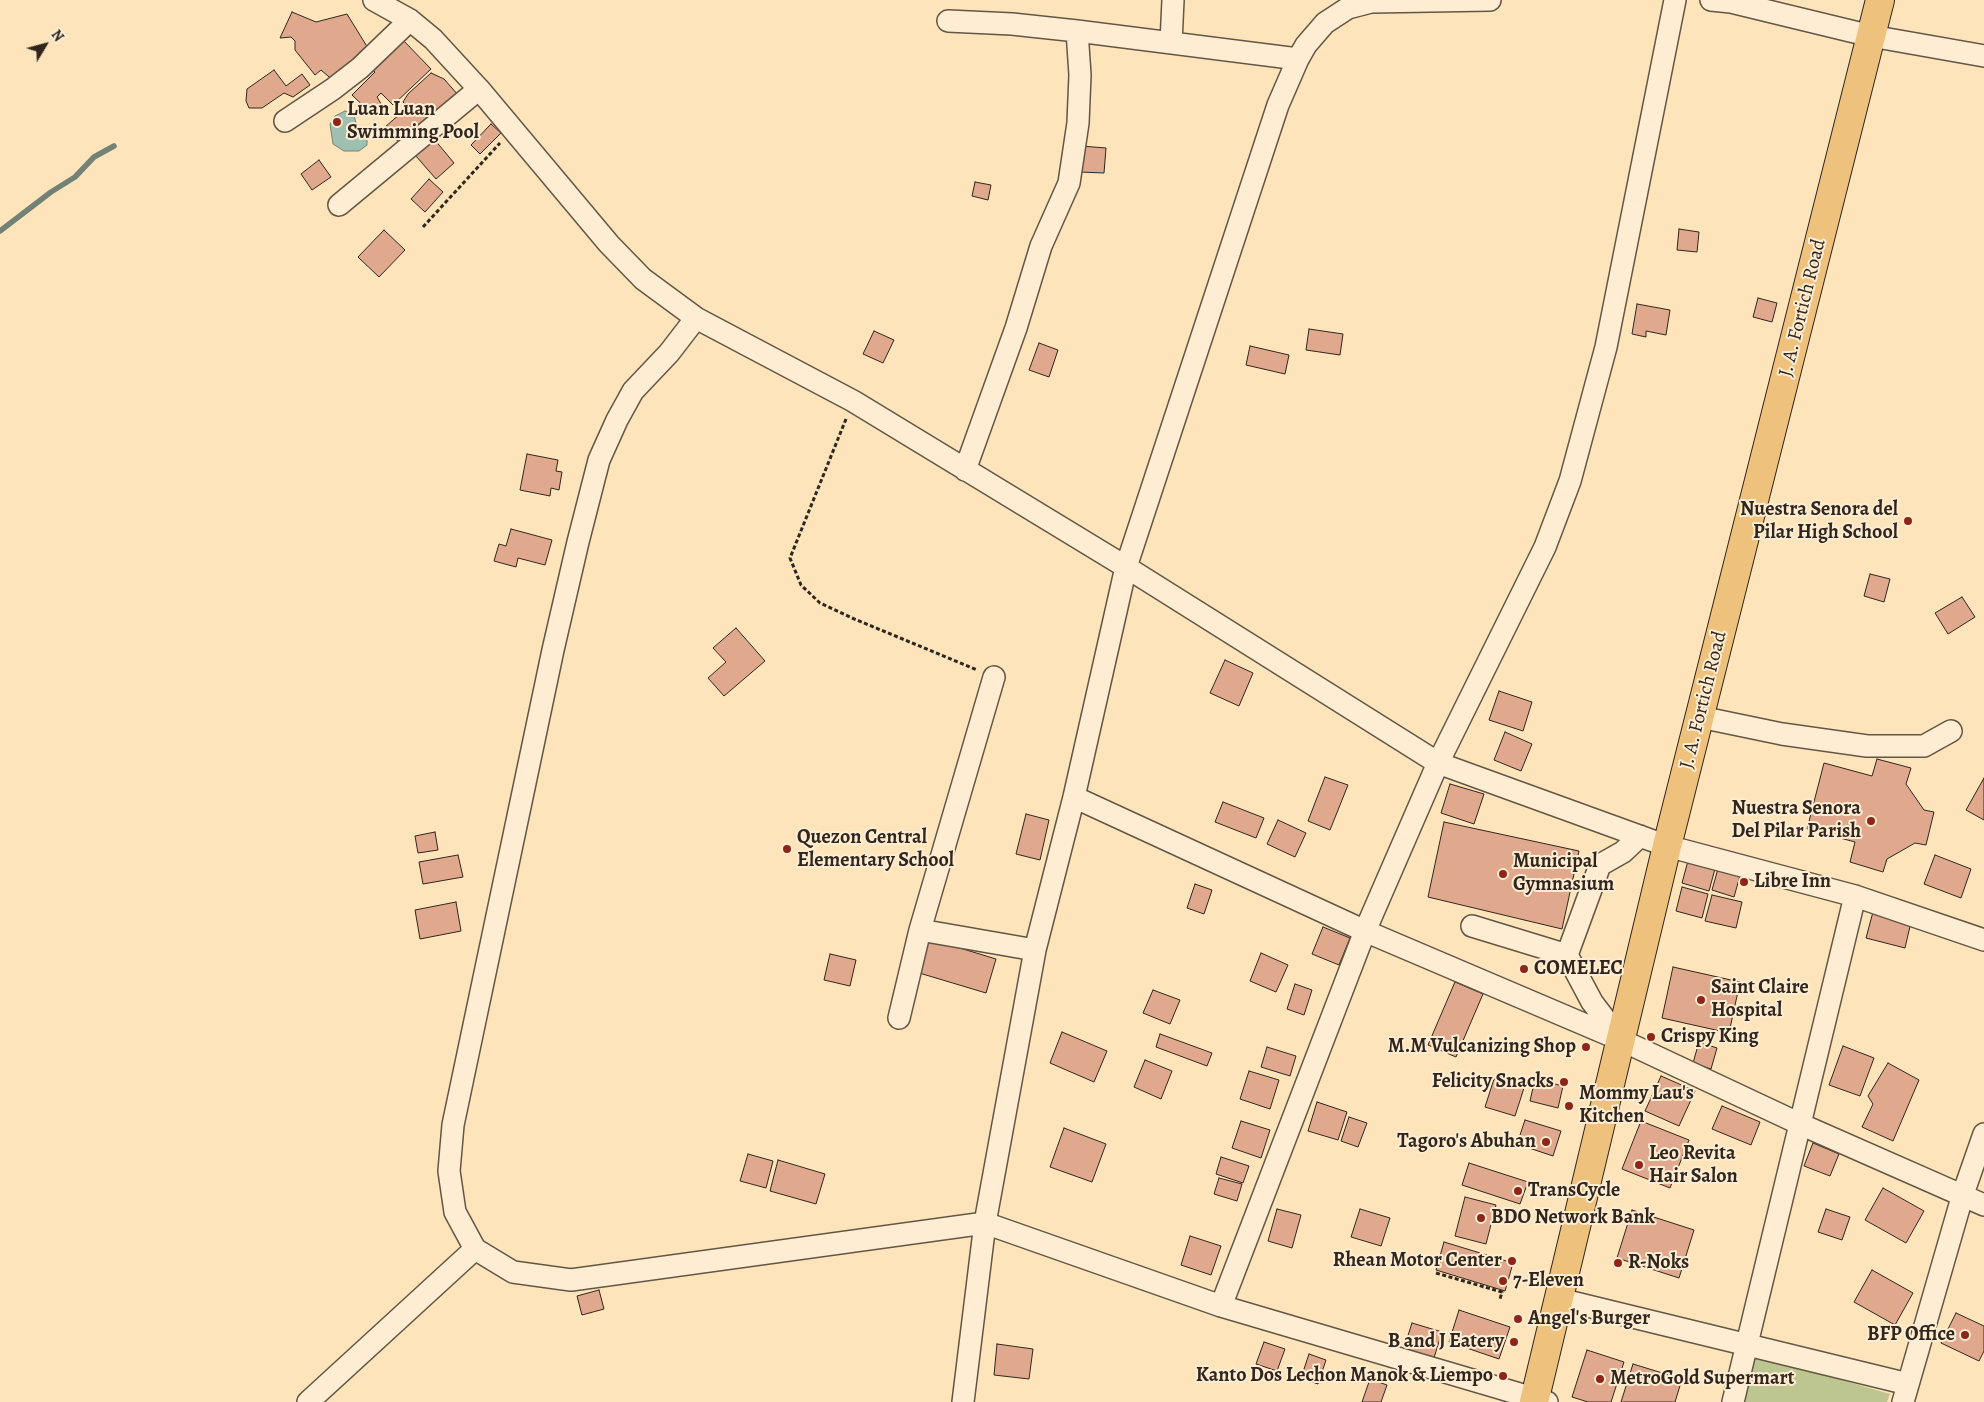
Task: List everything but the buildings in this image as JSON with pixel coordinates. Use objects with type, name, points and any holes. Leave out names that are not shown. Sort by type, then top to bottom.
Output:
[{"type":"highway","name":"J. A. Fortich Road","points":[[1539,1401],[1582,1197],[1667,846],[1880,0]]},
{"type":"street","points":[[374,0],[410,20],[433,40],[479,90],[609,244],[643,278],[696,318],[852,402],[1126,566],[1438,763],[1667,846],[1855,896],[1984,940]]},
{"type":"street","points":[[1171,43],[1173,0]]},
{"type":"street","points":[[963,1402],[985,1223],[1035,950],[1074,797],[1126,566],[1278,106],[1306,45],[1325,23],[1348,8],[1371,2],[1490,0]]},
{"type":"street","points":[[1221,1306],[1365,931],[1438,763],[1545,547],[1570,481],[1606,347],[1675,0]]},
{"type":"street","points":[[1711,0],[1731,2],[1871,36],[1984,56]]},
{"type":"street","points":[[285,121],[333,89],[360,68],[410,20]]},
{"type":"street","points":[[948,21],[1012,24],[1077,31],[1298,59]]},
{"type":"street","points":[[965,470],[1016,328],[1041,246],[1069,183],[1078,123],[1080,76],[1077,31]]},
{"type":"street","points":[[339,204],[479,90]]},
{"type":"street","points":[[696,318],[669,353],[633,391],[617,420],[599,460],[578,542],[553,650],[453,1125],[449,1171],[455,1212],[475,1249],[513,1272],[571,1280],[985,1223],[1221,1306],[1539,1401]]},
{"type":"street","points":[[899,1018],[920,930],[994,677]]},
{"type":"street","points":[[1700,716],[1782,734],[1867,746],[1924,746],[1951,731]]},
{"type":"street","points":[[1074,797],[1365,931],[1621,1040],[1800,1124],[1984,1204]]},
{"type":"street","points":[[1566,955],[1600,865],[1623,852],[1640,836]]},
{"type":"street","points":[[1733,1402],[1855,896]]},
{"type":"street","points":[[1472,926],[1566,955],[1592,1002],[1621,1040]]},
{"type":"street","points":[[920,930],[1035,950]]},
{"type":"street","points":[[1559,1299],[1747,1345],[1906,1393],[1963,1194],[1984,1134]]},
{"type":"street","points":[[308,1402],[475,1249]]},
{"type":"path","points":[[423,227],[512,129]]},
{"type":"path","points":[[852,402],[790,558],[801,585],[820,603],[836,611],[994,677]]},
{"type":"path","points":[[1436,1273],[1502,1292],[1500,1299]]},
{"type":"green space","points":[[1755,1355],[1890,1394],[1887,1402],[1745,1402]]},
{"type":"shaded area","points":[[345,111],[354,115],[357,127],[367,132],[367,145],[359,151],[344,151],[333,144],[330,124],[335,116]]},
{"type":"waterway","points":[[0,231],[51,192],[75,177],[94,157],[114,146]]},
{"type":"place","name":"Luan Luan Swimming Pool","points":[[337,122]]},
{"type":"place","name":"Nuestra Senora del Pilar High School","points":[[1908,521]]},
{"type":"place","name":"Nuestra Senora Del Pilar Parish","points":[[1871,821]]},
{"type":"place","name":"Quezon Central Elementary School","points":[[787,849]]},
{"type":"place","name":"Municipal Gymnasium","points":[[1503,874]]},
{"type":"place","name":"Libre Inn","points":[[1744,882]]},
{"type":"place","name":"COMELEC","points":[[1524,969]]},
{"type":"place","name":"Saint Claire Hospital","points":[[1701,1000]]},
{"type":"place","name":"Crispy King","points":[[1651,1037]]},
{"type":"place","name":"M.M Vulcanizing Shop","points":[[1586,1047]]},
{"type":"place","name":"Felicity Snacks","points":[[1564,1082]]},
{"type":"place","name":"Mommy Lau's Kitchen","points":[[1569,1106]]},
{"type":"place","name":"Tagoro's Abuhan","points":[[1546,1142]]},
{"type":"place","name":"Leo Revita Hair Salon","points":[[1639,1165]]},
{"type":"place","name":"TransCycle","points":[[1518,1191]]},
{"type":"place","name":"BDO Network Bank","points":[[1481,1218]]},
{"type":"place","name":"Rhean Motor Center","points":[[1512,1261]]},
{"type":"place","name":"R-Noks","points":[[1618,1263]]},
{"type":"place","name":"7-Eleven","points":[[1503,1281]]},
{"type":"place","name":"Angel's Burger","points":[[1518,1319]]},
{"type":"place","name":"BFP Office","points":[[1965,1335]]},
{"type":"place","name":"B and J Eatery","points":[[1514,1342]]},
{"type":"place","name":"Kanto Dos Lechon Manok & Liempo","points":[[1503,1376]]},
{"type":"place","name":"MetroGold Supermart","points":[[1600,1379]]}]
